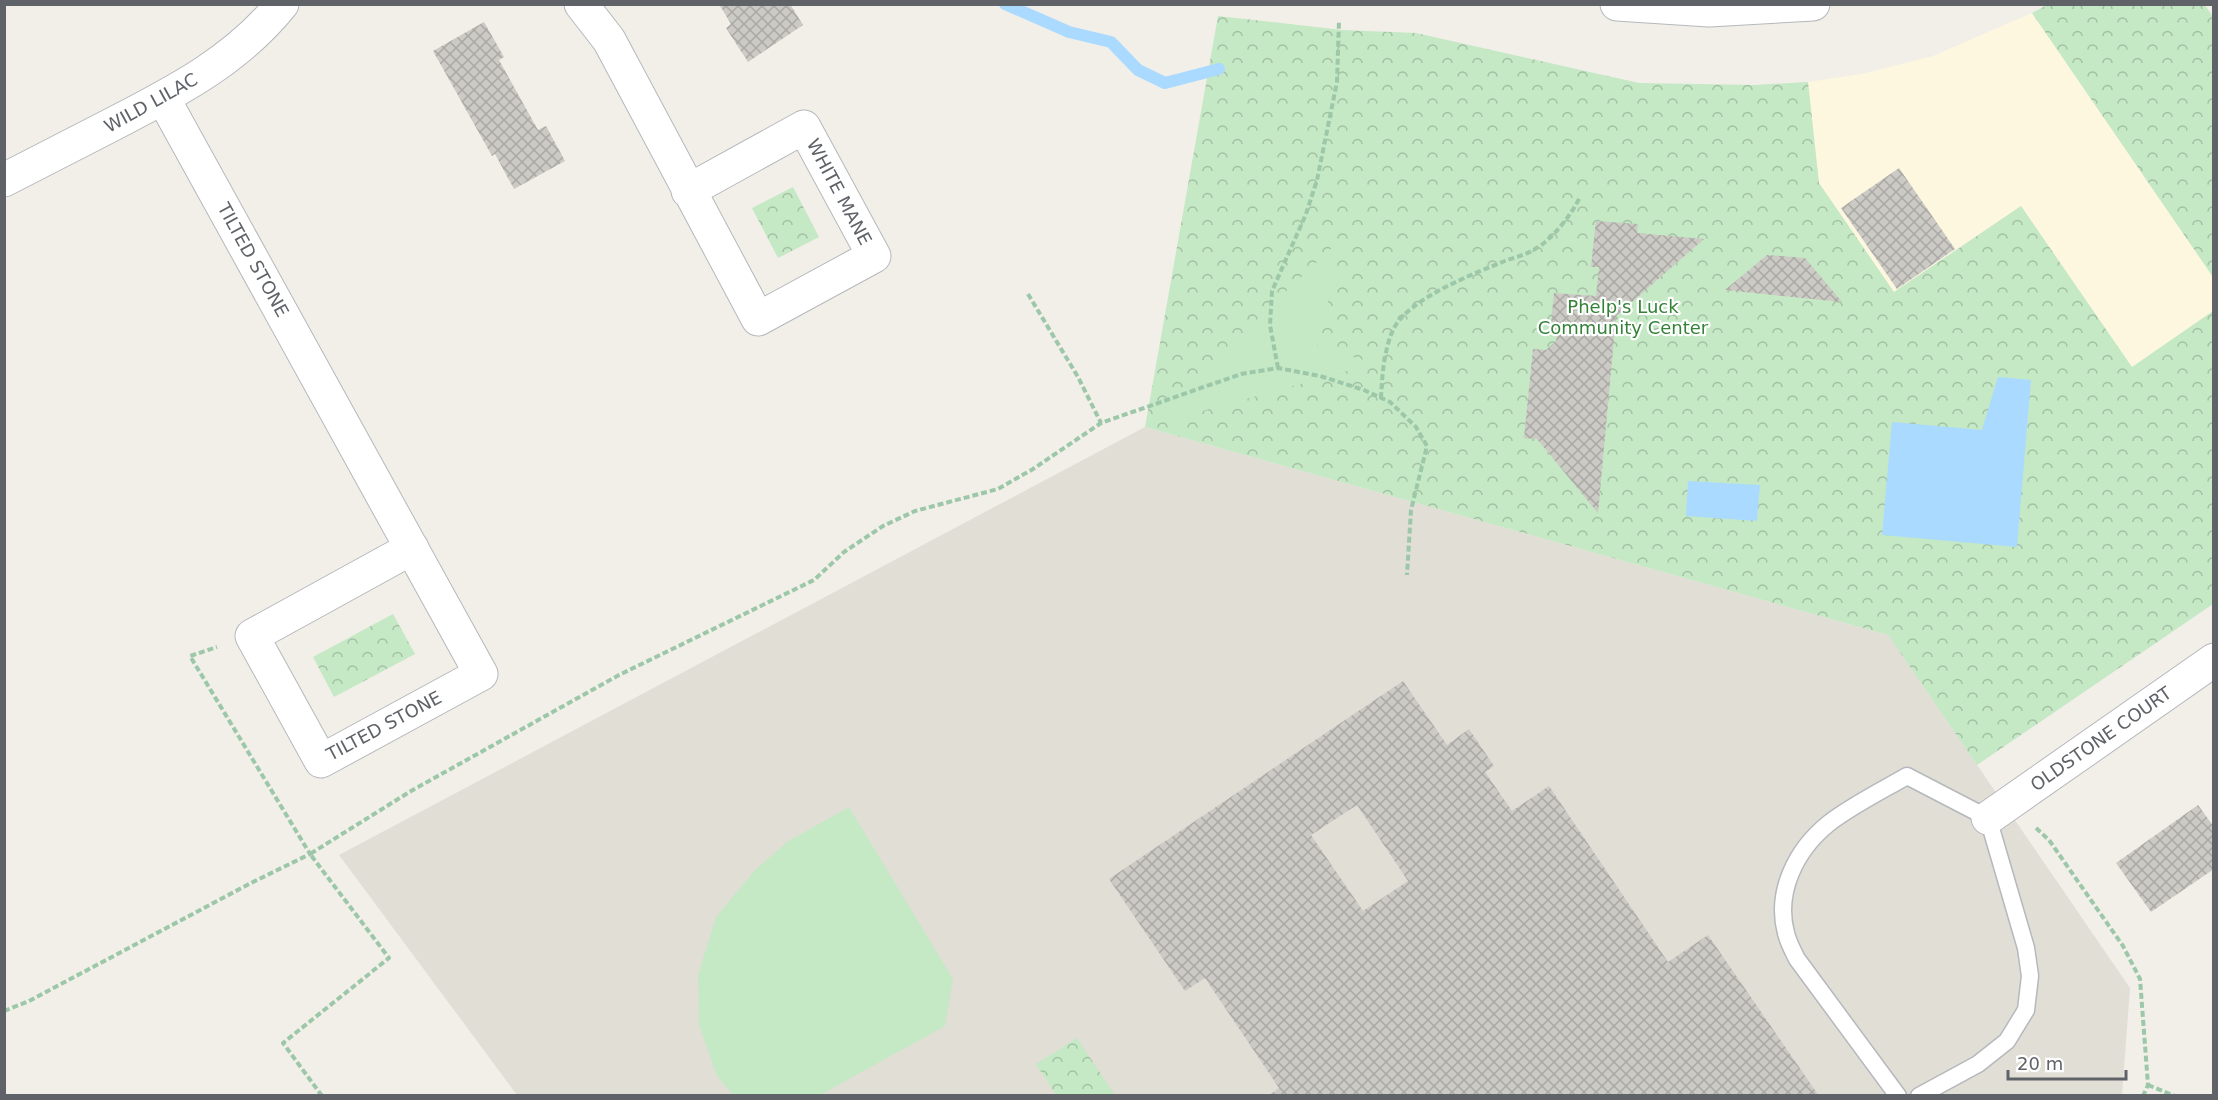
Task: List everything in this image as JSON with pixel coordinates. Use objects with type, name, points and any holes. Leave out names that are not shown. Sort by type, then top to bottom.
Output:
[{"type":"street","name":"WILD LILAC","points":[[4,180],[163,98],[226,60],[266,24],[282,4]]},
{"type":"street","name":"WHITE MANE","points":[[581,4],[609,40],[688,190],[758,319],[874,256],[804,127],[688,190]]},
{"type":"street","points":[[1617,4],[1709,10],[1813,4]]},
{"type":"street","name":"TILTED STONE","points":[[163,98],[481,674],[321,761],[252,636]]},
{"type":"street","points":[[252,636],[412,548]]},
{"type":"street","name":"OLDSTONE COURT","points":[[1988,818],[2214,660]]},
{"type":"lane","points":[[1898,1095],[1797,959],[1786,933],[1782,899],[1790,875],[1804,847],[1829,823],[1907,776],[1988,818],[2026,948],[2030,976],[2026,1010],[2007,1041],[1978,1064],[1919,1095]]},
{"type":"path","points":[[1278,368],[1270,325],[1272,291],[1306,213],[1317,180],[1337,82],[1339,21]]},
{"type":"path","points":[[1381,398],[1383,373],[1394,329],[1409,310],[1446,286],[1536,249],[1560,227],[1575,208],[1580,197]]},
{"type":"path","points":[[1028,294],[1078,377],[1101,423]]},
{"type":"path","points":[[4,1011],[310,854],[411,791],[619,675],[814,580],[844,552],[883,526],[915,511],[998,489],[1033,469],[1101,423],[1241,374],[1278,368],[1320,376],[1364,390],[1390,402],[1416,427],[1427,446],[1411,510],[1407,575]]},
{"type":"path","points":[[252,636],[190,656],[310,854],[389,958],[283,1043],[322,1095]]},
{"type":"path","points":[[1988,818],[2036,828],[2043,834],[2123,946],[2140,979],[2148,1085],[2143,1095]]},
{"type":"path","points":[[2148,1085],[2175,1095]]},
{"type":"shaded area","points":[[2032,13],[2213,277],[2213,311],[2132,368],[2021,206],[1894,292],[1819,183],[1808,82],[1862,74],[1933,56]]},
{"type":"shaded area","points":[[1145,427],[1888,635],[2130,988],[2122,1095],[517,1095],[339,855]]},
{"type":"green space","points":[[2047,5],[2205,5],[2213,17],[2213,277],[2032,13]]},
{"type":"green space","name":"Phelp's Luck Community Center","points":[[1218,16],[1342,30],[1416,33],[1639,83],[1755,85],[1808,82],[1819,183],[1894,292],[2021,206],[2132,367],[2213,311],[2213,604],[1977,765],[1888,635],[1145,427]]},
{"type":"green space","points":[[793,187],[819,237],[778,258],[752,208]]},
{"type":"green space","points":[[1343,237],[1317,348],[1376,363],[1145,427]]},
{"type":"green space","points":[[393,614],[415,654],[334,697],[313,657]]},
{"type":"green space","points":[[849,807],[953,979],[945,1026],[820,1095],[733,1095],[717,1076],[699,1025],[698,975],[716,917],[755,870],[787,842]]},
{"type":"green space","points":[[1077,1038],[1115,1095],[1056,1095],[1036,1064]]},
{"type":"water","points":[[1998,377],[2031,380],[2017,547],[1882,535],[1892,422],[1982,430]]},
{"type":"water","points":[[1688,481],[1760,485],[1757,521],[1686,516]]},
{"type":"building","points":[[719,4],[790,4],[803,25],[748,62],[726,28],[731,24]]},
{"type":"building","points":[[484,22],[504,57],[499,60],[538,130],[546,126],[565,161],[514,189],[495,154],[492,156],[433,51]]},
{"type":"building","points":[[1899,168],[1955,249],[1897,289],[1841,208]]},
{"type":"building","points":[[1596,221],[1638,224],[1637,233],[1704,239],[1616,316],[1598,513],[1537,439],[1524,438],[1533,349],[1546,350],[1556,341],[1557,334],[1550,333],[1554,293],[1596,296],[1599,267],[1591,267]]},
{"type":"building","points":[[1767,255],[1805,258],[1842,302],[1725,290]]},
{"type":"building","points":[[1403,681],[1447,745],[1469,729],[1494,766],[1485,772],[1512,811],[1549,786],[1668,962],[1708,935],[1819,1096],[1268,1096],[1279,1088],[1205,978],[1185,991],[1109,879]],"holes":[[[1357,805],[1408,881],[1363,911],[1311,835]]]},
{"type":"building","points":[[2198,805],[2214,827],[2214,869],[2151,912],[2116,863]]},
{"type":"waterway","points":[[1005,4],[1069,32],[1111,42],[1138,70],[1165,83],[1219,69]]}]
